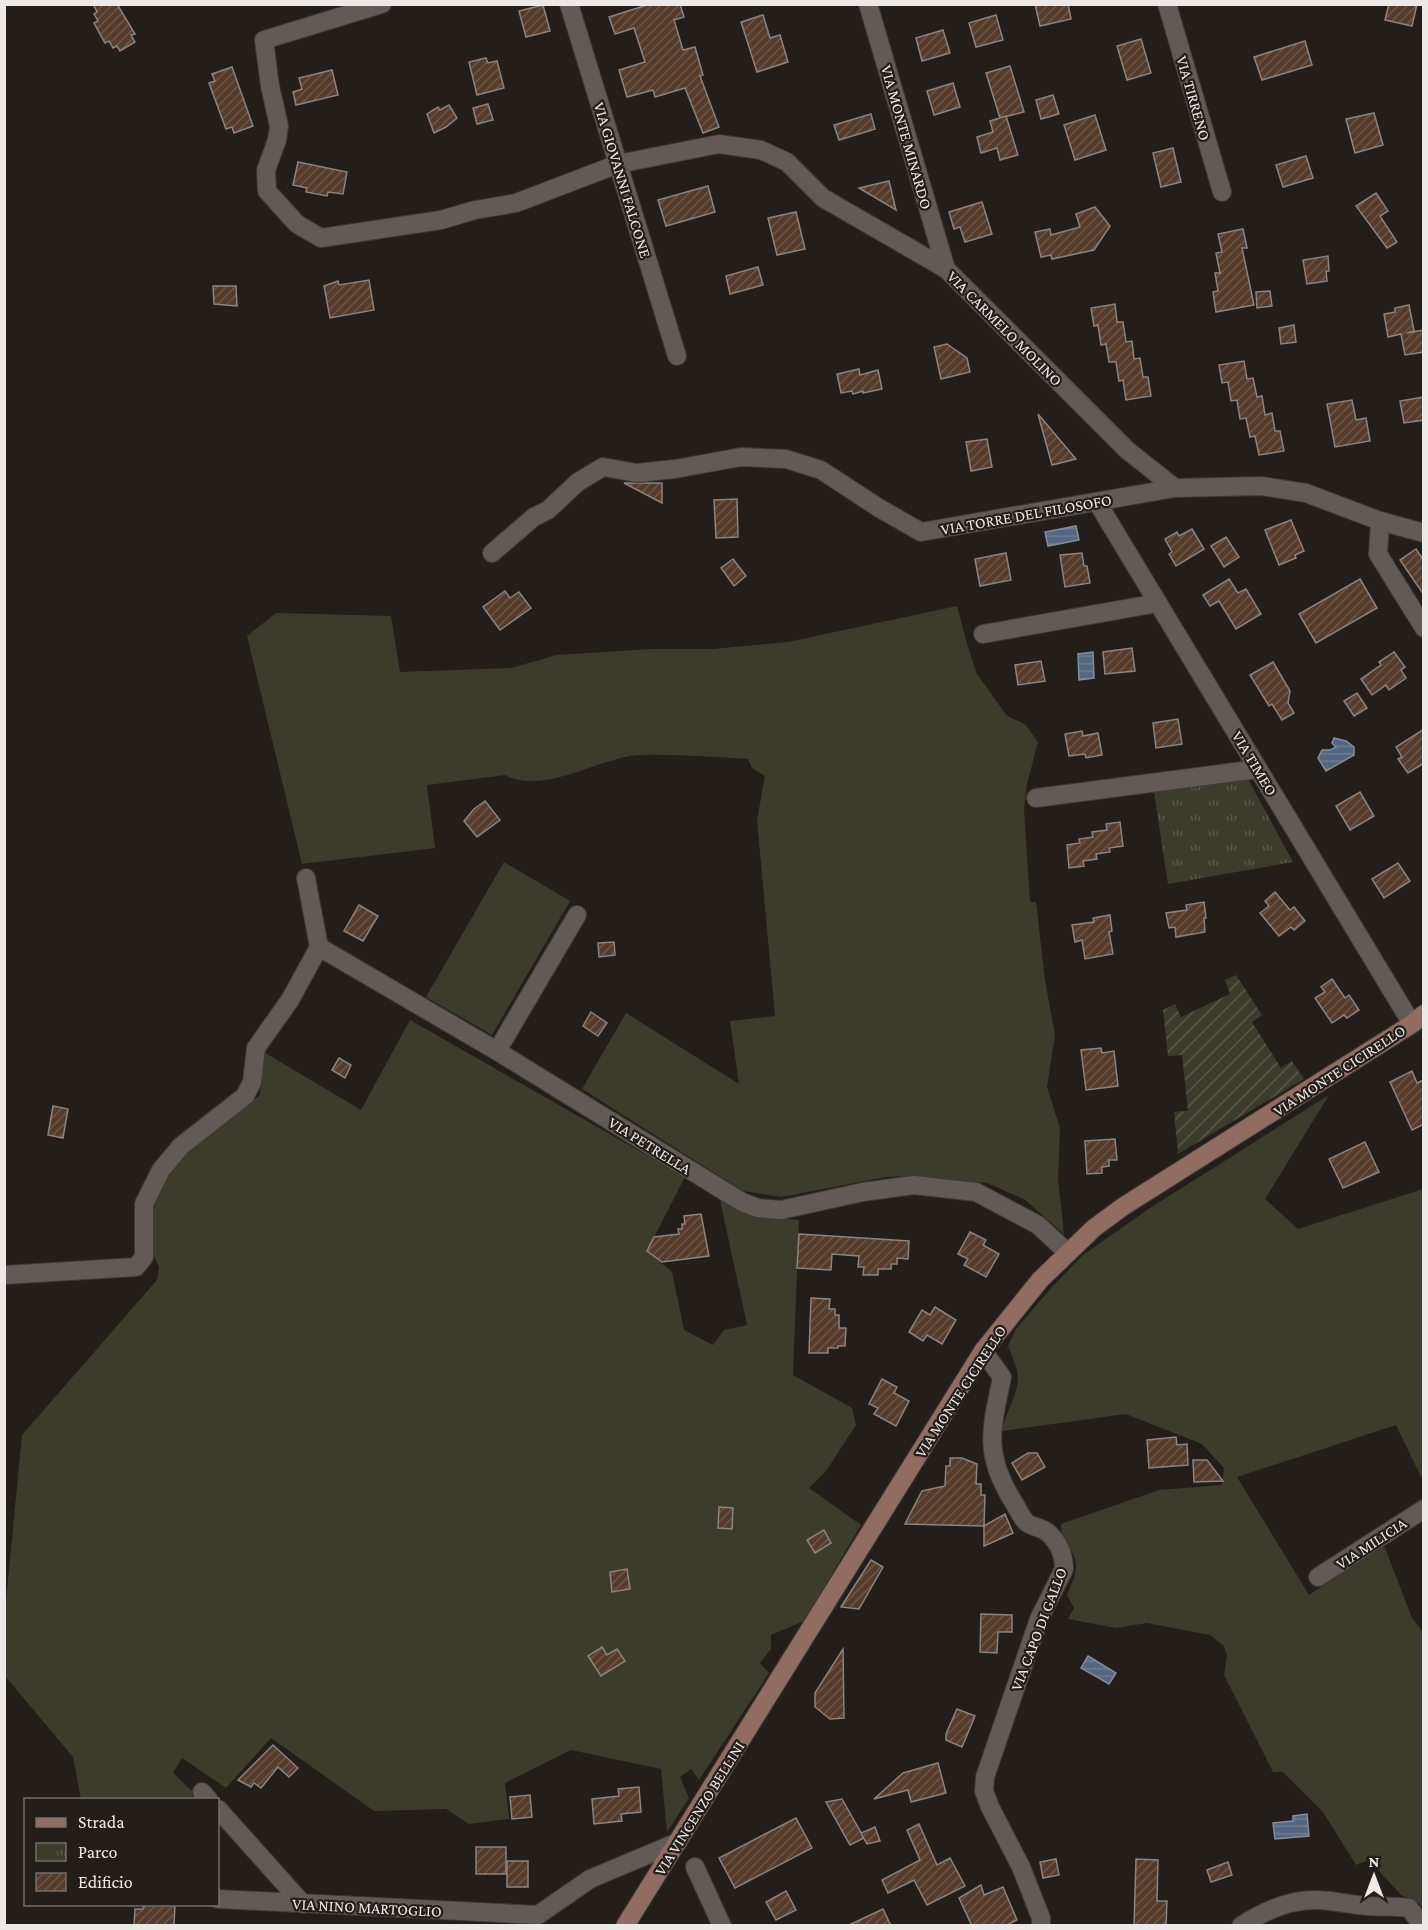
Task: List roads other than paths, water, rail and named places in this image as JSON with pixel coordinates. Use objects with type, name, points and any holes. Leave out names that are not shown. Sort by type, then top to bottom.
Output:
[{"type":"street","name":"VIA CARMELO MOLINO","points":[[382,4],[264,40],[270,86],[279,126],[277,140],[266,170],[267,191],[297,224],[321,238],[441,220],[475,210],[516,203],[618,164],[719,144],[761,150],[787,162],[823,198],[946,269],[1127,450],[1175,488]]},
{"type":"street","name":"VIA GIOVANNI FALCONE","points":[[569,4],[678,356]]},
{"type":"street","name":"VIA MONTE MINARDO","points":[[868,4],[946,269]]},
{"type":"street","name":"VIA TIRRENO","points":[[1167,4],[1222,192]]},
{"type":"street","name":"VIA TORRE DEL FILOSOFO","points":[[492,553],[534,518],[549,510],[578,482],[603,467],[637,473],[675,469],[741,457],[786,459],[822,470],[879,508],[921,532],[1175,488],[1261,486],[1306,493],[1380,521],[1424,533]]},
{"type":"street","name":"VIA TIMEO","points":[[1097,502],[1258,769],[1418,1019]]},
{"type":"street","points":[[1380,521],[1378,554],[1424,628]]},
{"type":"street","points":[[983,634],[1158,603]]},
{"type":"street","points":[[1036,798],[1258,769]]},
{"type":"street","points":[[4,1275],[136,1268],[144,1257],[144,1204],[161,1170],[180,1146],[245,1096],[252,1082],[256,1048],[290,1000],[319,947],[306,878]]},
{"type":"street","points":[[497,1051],[577,915]]},
{"type":"street","name":"VIA PETRELLA","points":[[319,947],[497,1051],[741,1202],[758,1208],[781,1210],[863,1192],[914,1185],[976,1192],[1038,1225],[1067,1252]]},
{"type":"street","name":"VIA MONTE CICIRELLO","points":[[772,1690],[983,1351],[1040,1280],[1067,1252],[1124,1206],[1418,1019]]},
{"type":"street","name":"VIA CAPO DI GALLO","points":[[983,1351],[1002,1377],[991,1430],[993,1459],[1002,1482],[1026,1522],[1047,1532],[1062,1551],[1064,1560],[1064,1569],[1035,1630],[986,1777],[984,1791],[1021,1867],[1041,1918],[1041,1926]]},
{"type":"street","name":"VIA MILICIA","points":[[1318,1577],[1424,1509]]},
{"type":"street","name":"VIA VINCENZO BELLINI","points":[[625,1926],[772,1690]]},
{"type":"street","points":[[219,1810],[303,1904]]},
{"type":"street","name":"VIA NINO MARTOGLIO","points":[[219,1899],[538,1915],[591,1879],[678,1842]]},
{"type":"street","points":[[695,1868],[722,1926]]},
{"type":"street","points":[[1241,1926],[1260,1913],[1314,1900],[1409,1908],[1423,1926]]},
{"type":"water","points":[[1076,526],[1079,540],[1048,546],[1045,532]]},
{"type":"water","points":[[1093,652],[1094,678],[1079,680],[1078,654]]},
{"type":"water","points":[[1334,738],[1346,741],[1354,747],[1354,755],[1326,771],[1318,758],[1322,750],[1336,747],[1332,743]]},
{"type":"water","points":[[1088,1656],[1116,1673],[1109,1684],[1081,1668]]},
{"type":"water","points":[[1307,1814],[1309,1836],[1275,1839],[1273,1823],[1293,1821],[1293,1816]]}]
